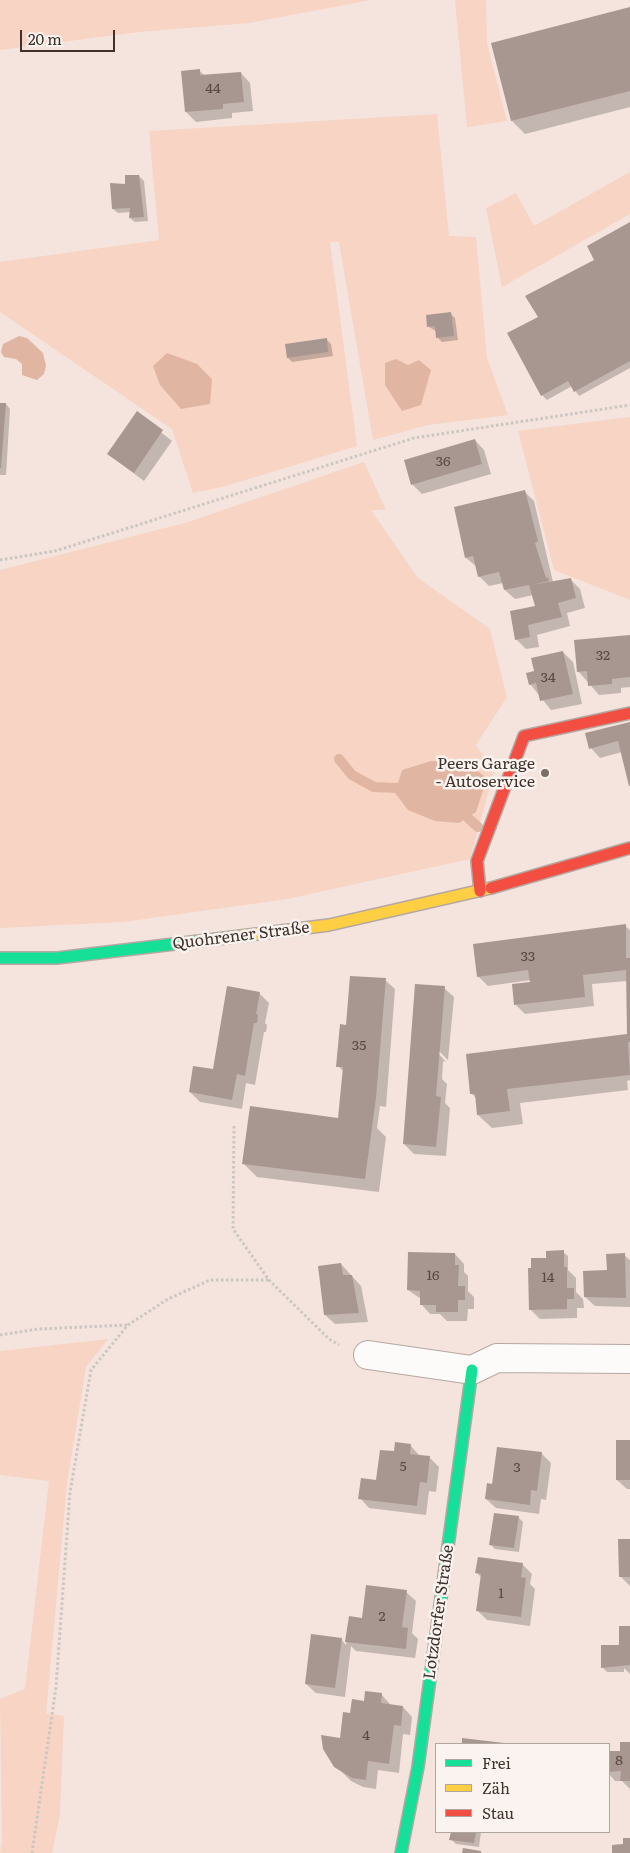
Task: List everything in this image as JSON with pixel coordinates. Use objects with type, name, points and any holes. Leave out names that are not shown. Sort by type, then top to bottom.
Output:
[{"type":"street","points":[[480,891],[476,861],[524,736],[630,713]]},
{"type":"street","name":"Quohrener Straße","points":[[0,958],[57,958],[329,925],[480,891],[630,848]]},
{"type":"street","points":[[368,1356],[472,1370],[497,1358],[630,1359]]},
{"type":"street","name":"Lotzdorfer Straße","points":[[401,1853],[418,1766],[472,1370]]},
{"type":"path","points":[[0,560],[55,551],[414,438],[630,405]]},
{"type":"path","points":[[234,1126],[233,1229],[269,1280],[329,1339]]},
{"type":"path","points":[[32,1853],[56,1687],[70,1492],[91,1370],[128,1325],[168,1299],[210,1280],[269,1280]]},
{"type":"path","points":[[0,1335],[38,1329],[128,1325]]},
{"type":"shaded area","points":[[0,0],[371,0],[249,23],[139,32],[0,50]]},
{"type":"shaded area","points":[[455,0],[486,0],[487,43],[507,121],[467,127]]},
{"type":"shaded area","points":[[437,114],[449,236],[476,237],[487,358],[508,415],[428,425],[373,440],[339,242],[330,242],[357,446],[226,486],[193,493],[172,429],[0,312],[0,262],[159,240],[149,131]]},
{"type":"shaded area","points":[[630,172],[630,214],[502,287],[486,208],[516,193],[534,226]]},
{"type":"shaded area","points":[[19,336],[27,338],[43,353],[46,366],[44,374],[37,380],[22,375],[22,364],[16,359],[4,357],[1,352],[3,344]]},
{"type":"shaded area","points":[[167,353],[197,364],[212,379],[210,404],[181,409],[160,385],[153,366]]},
{"type":"shaded area","points":[[396,359],[408,365],[419,360],[431,370],[421,405],[402,411],[385,385],[385,363]]},
{"type":"shaded area","points":[[630,417],[630,600],[554,570],[518,431]]},
{"type":"shaded area","points":[[364,462],[386,510],[371,510],[418,578],[490,629],[507,697],[476,745],[494,771],[470,859],[287,899],[123,922],[0,928],[0,570],[185,523]]},
{"type":"shaded area","points":[[431,761],[465,762],[487,778],[476,812],[459,823],[435,821],[408,810],[395,793],[402,770]]},
{"type":"shaded area","points":[[108,1339],[86,1367],[67,1483],[46,1714],[64,1716],[60,1815],[52,1853],[0,1853],[2,1841],[0,1699],[25,1689],[49,1481],[0,1475],[0,1351]]},
{"type":"building","points":[[630,7],[630,91],[511,121],[491,43]]},
{"type":"building","points":[[200,69],[200,75],[241,72],[244,102],[223,104],[223,109],[185,112],[181,71]]},
{"type":"building","points":[[125,175],[139,175],[144,217],[129,218],[130,208],[112,209],[110,183],[125,184]]},
{"type":"building","points":[[630,222],[630,361],[574,392],[568,381],[541,396],[507,333],[538,317],[525,296],[594,260],[587,246]]},
{"type":"building","points":[[451,312],[454,336],[436,338],[435,326],[427,327],[426,315]]},
{"type":"building","points":[[327,338],[328,352],[287,358],[285,344]]},
{"type":"building","points":[[0,403],[6,403],[1,468],[0,468]]},
{"type":"building","points":[[137,411],[163,430],[134,473],[107,454]]},
{"type":"building","points":[[475,439],[482,464],[411,485],[404,460]]},
{"type":"building","points":[[525,490],[538,541],[535,543],[546,578],[548,577],[549,581],[532,585],[571,578],[576,598],[558,603],[562,617],[528,625],[530,637],[515,640],[510,611],[535,606],[529,585],[504,590],[499,572],[478,577],[473,556],[465,558],[454,507]]},
{"type":"building","points":[[630,635],[630,677],[612,679],[612,684],[588,686],[587,671],[577,672],[574,640]]},
{"type":"building","points":[[563,651],[573,694],[540,701],[536,683],[529,685],[526,673],[534,671],[531,658]]},
{"type":"building","points":[[630,722],[629,786],[618,741],[589,749],[585,733]]},
{"type":"building","points":[[626,924],[626,958],[630,958],[630,1042],[628,1042],[630,1075],[507,1089],[510,1111],[477,1115],[475,1094],[470,1094],[466,1054],[627,1034],[626,970],[583,975],[585,997],[514,1005],[512,984],[530,982],[528,970],[477,977],[473,944]]},
{"type":"building","points":[[350,976],[386,978],[376,1098],[365,1179],[242,1164],[250,1106],[338,1118],[343,1067],[336,1067],[340,1024],[346,1025]]},
{"type":"building","points":[[415,984],[445,986],[436,1096],[441,1097],[436,1147],[403,1144]]},
{"type":"building","points":[[227,986],[260,992],[256,1014],[258,1014],[257,1023],[254,1023],[245,1076],[237,1074],[232,1100],[189,1092],[193,1066],[213,1069]]},
{"type":"building","points":[[564,1250],[564,1267],[567,1267],[567,1288],[574,1288],[574,1299],[567,1299],[567,1309],[529,1310],[528,1268],[531,1268],[531,1258],[546,1258],[546,1251]]},
{"type":"building","points":[[408,1252],[455,1253],[455,1265],[459,1265],[458,1286],[465,1286],[465,1300],[458,1300],[458,1312],[436,1312],[436,1305],[420,1305],[420,1291],[407,1290]]},
{"type":"building","points":[[625,1253],[626,1298],[584,1297],[583,1271],[607,1270],[606,1254]]},
{"type":"building","points":[[341,1263],[343,1275],[352,1275],[359,1313],[324,1315],[318,1266]]},
{"type":"building","points":[[616,1440],[630,1440],[630,1480],[616,1480]]},
{"type":"building","points":[[395,1442],[411,1444],[410,1454],[430,1456],[427,1483],[420,1482],[417,1506],[358,1499],[361,1478],[376,1480],[380,1450],[394,1451]]},
{"type":"building","points":[[497,1447],[542,1452],[537,1491],[531,1490],[530,1505],[485,1499],[487,1483],[492,1484]]},
{"type":"building","points":[[494,1513],[519,1516],[514,1548],[489,1545]]},
{"type":"building","points":[[618,1539],[630,1539],[630,1577],[619,1577]]},
{"type":"building","points":[[478,1557],[523,1563],[521,1577],[526,1578],[521,1617],[476,1611],[481,1574],[475,1573]]},
{"type":"building","points":[[366,1585],[407,1590],[402,1627],[408,1628],[406,1649],[345,1642],[349,1616],[362,1618]]},
{"type":"building","points":[[619,1626],[630,1626],[630,1665],[601,1668],[601,1645],[619,1645]]},
{"type":"building","points":[[311,1634],[342,1638],[335,1688],[305,1684]]},
{"type":"building","points":[[365,1691],[382,1693],[381,1703],[403,1706],[401,1726],[394,1725],[389,1764],[368,1761],[366,1780],[352,1778],[334,1767],[323,1749],[321,1735],[340,1738],[343,1712],[350,1713],[352,1699],[364,1701]]},
{"type":"building","points":[[462,1738],[504,1743],[462,1743]]},
{"type":"building","points":[[620,1742],[630,1742],[630,1781],[620,1781],[621,1771],[610,1772],[610,1751],[620,1751]]},
{"type":"building","points":[[451,1833],[476,1833],[474,1843],[449,1840]]},
{"type":"building","points":[[623,1838],[630,1838],[630,1853],[612,1853],[612,1845],[623,1844]]},
{"type":"building","points":[[463,1848],[481,1851],[481,1853],[462,1853]]},
{"type":"waterway","points":[[339,759],[352,775],[374,787],[397,788]]},
{"type":"waterway","points":[[467,817],[478,827]]},
{"type":"traffic: fast","points":[[0,958],[57,958],[225,938]]},
{"type":"traffic: fast","points":[[401,1853],[418,1767],[472,1370]]},
{"type":"traffic: slow","points":[[225,938],[329,925],[491,888]]},
{"type":"traffic: jam","points":[[480,891],[477,861],[524,736],[630,713]]},
{"type":"traffic: jam","points":[[491,888],[630,848]]},
{"type":"place","name":"Peers Garage - Autoservice","points":[[545,773]]}]
